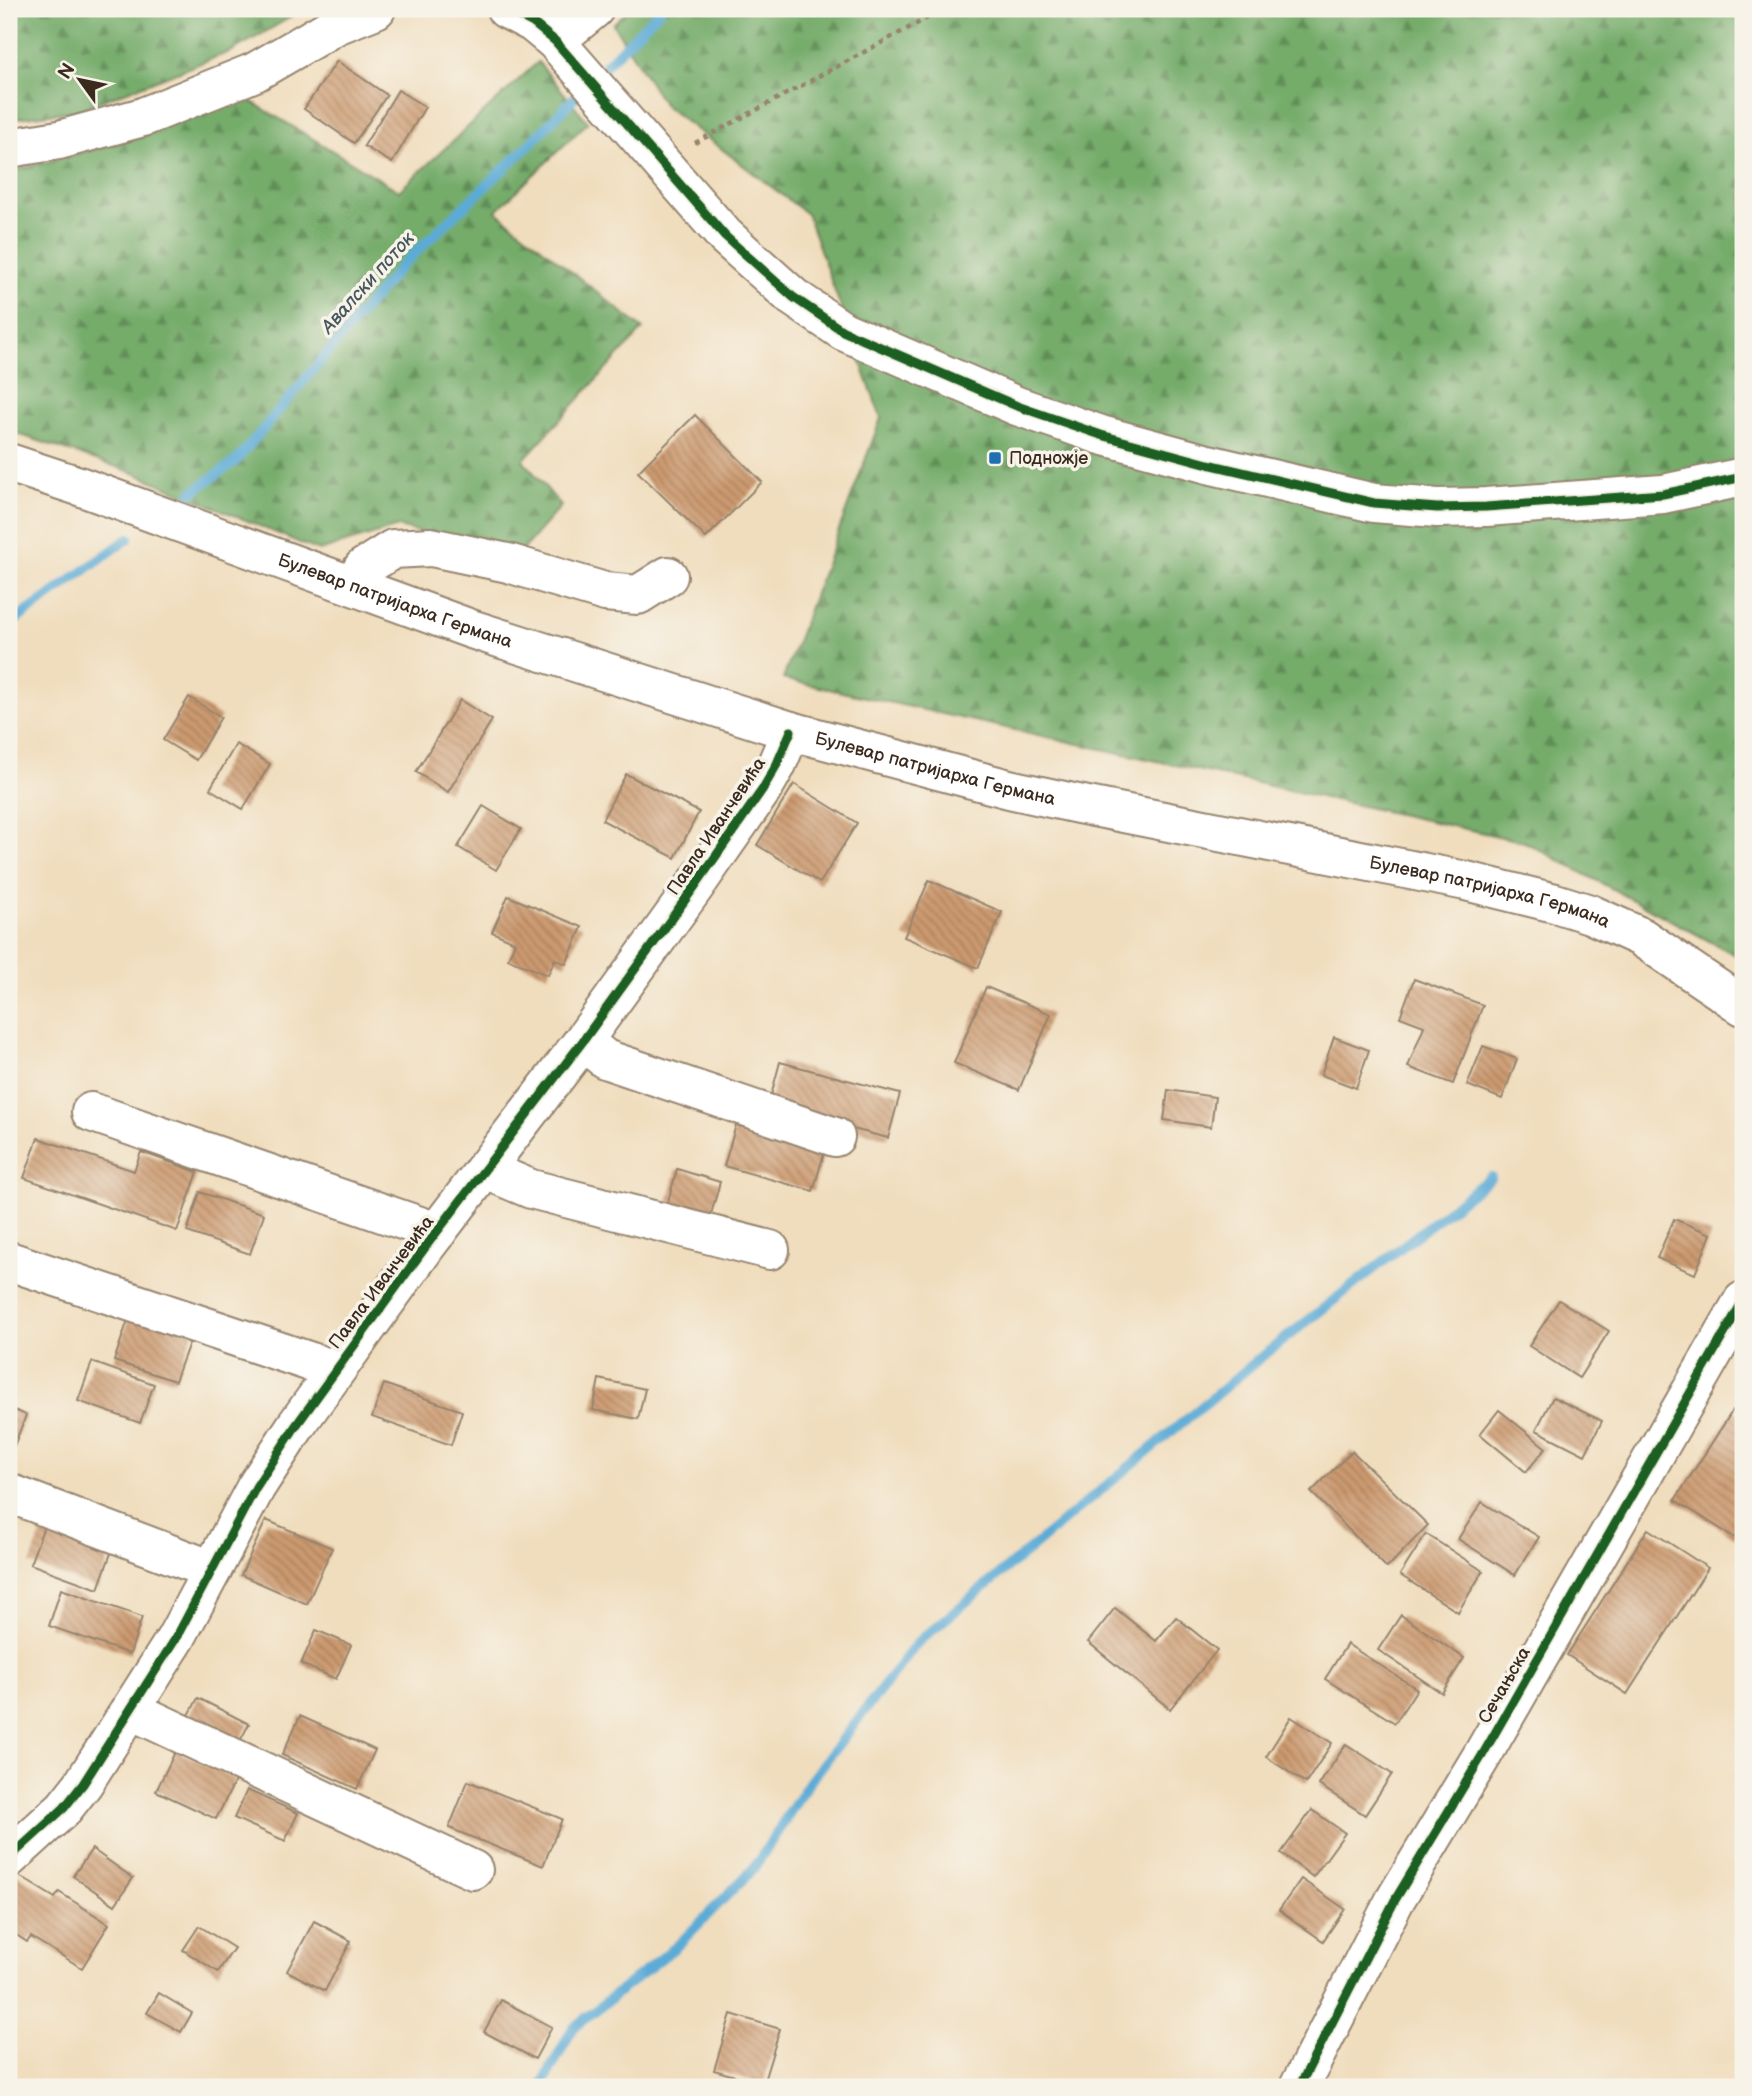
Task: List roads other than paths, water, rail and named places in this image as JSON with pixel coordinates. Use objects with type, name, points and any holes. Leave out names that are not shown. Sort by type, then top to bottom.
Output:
[{"type":"street","points":[[9,148],[59,140],[143,117],[255,72],[336,25],[376,9]]},
{"type":"street","points":[[506,9],[533,23],[555,41],[725,236],[793,297],[843,331],[1017,406],[1101,435],[1208,464],[1374,503],[1437,509],[1662,494],[1743,477]]},
{"type":"street","points":[[555,41],[594,9]]},
{"type":"street","name":"Булевар патријарха Германа","points":[[9,463],[471,629],[791,731],[1009,789],[1426,873],[1555,903],[1590,914],[1641,937],[1743,1006]]},
{"type":"street","points":[[354,586],[363,568],[393,549],[431,547],[508,563],[605,592],[638,594],[668,576]]},
{"type":"street","name":"Павла Иванчевића","points":[[9,1858],[64,1808],[83,1784],[176,1638],[256,1487],[335,1370],[583,1041],[762,790],[791,731]]},
{"type":"street","points":[[583,1041],[605,1059],[835,1137]]},
{"type":"street","points":[[90,1112],[437,1232]]},
{"type":"street","points":[[486,1170],[531,1189],[769,1250]]},
{"type":"street","points":[[9,1261],[335,1370]]},
{"type":"street","name":"Сечањска","points":[[1299,2087],[1395,1900],[1743,1301]]},
{"type":"street","points":[[9,1493],[212,1570]]},
{"type":"street","points":[[131,1710],[473,1870]]},
{"type":"waterway","name":"Авалски поток","points":[[606,65],[661,9]]},
{"type":"waterway","name":"Авалски поток","points":[[191,493],[236,461],[401,266],[524,150],[575,97]]},
{"type":"waterway","name":"Авалски поток","points":[[9,625],[129,538]]},
{"type":"waterway","points":[[541,2087],[573,2028],[677,1946],[754,1868],[810,1781],[918,1642],[1259,1359],[1491,1177]]},
{"type":"place","name":"Подножје","points":[[995,458]]}]
